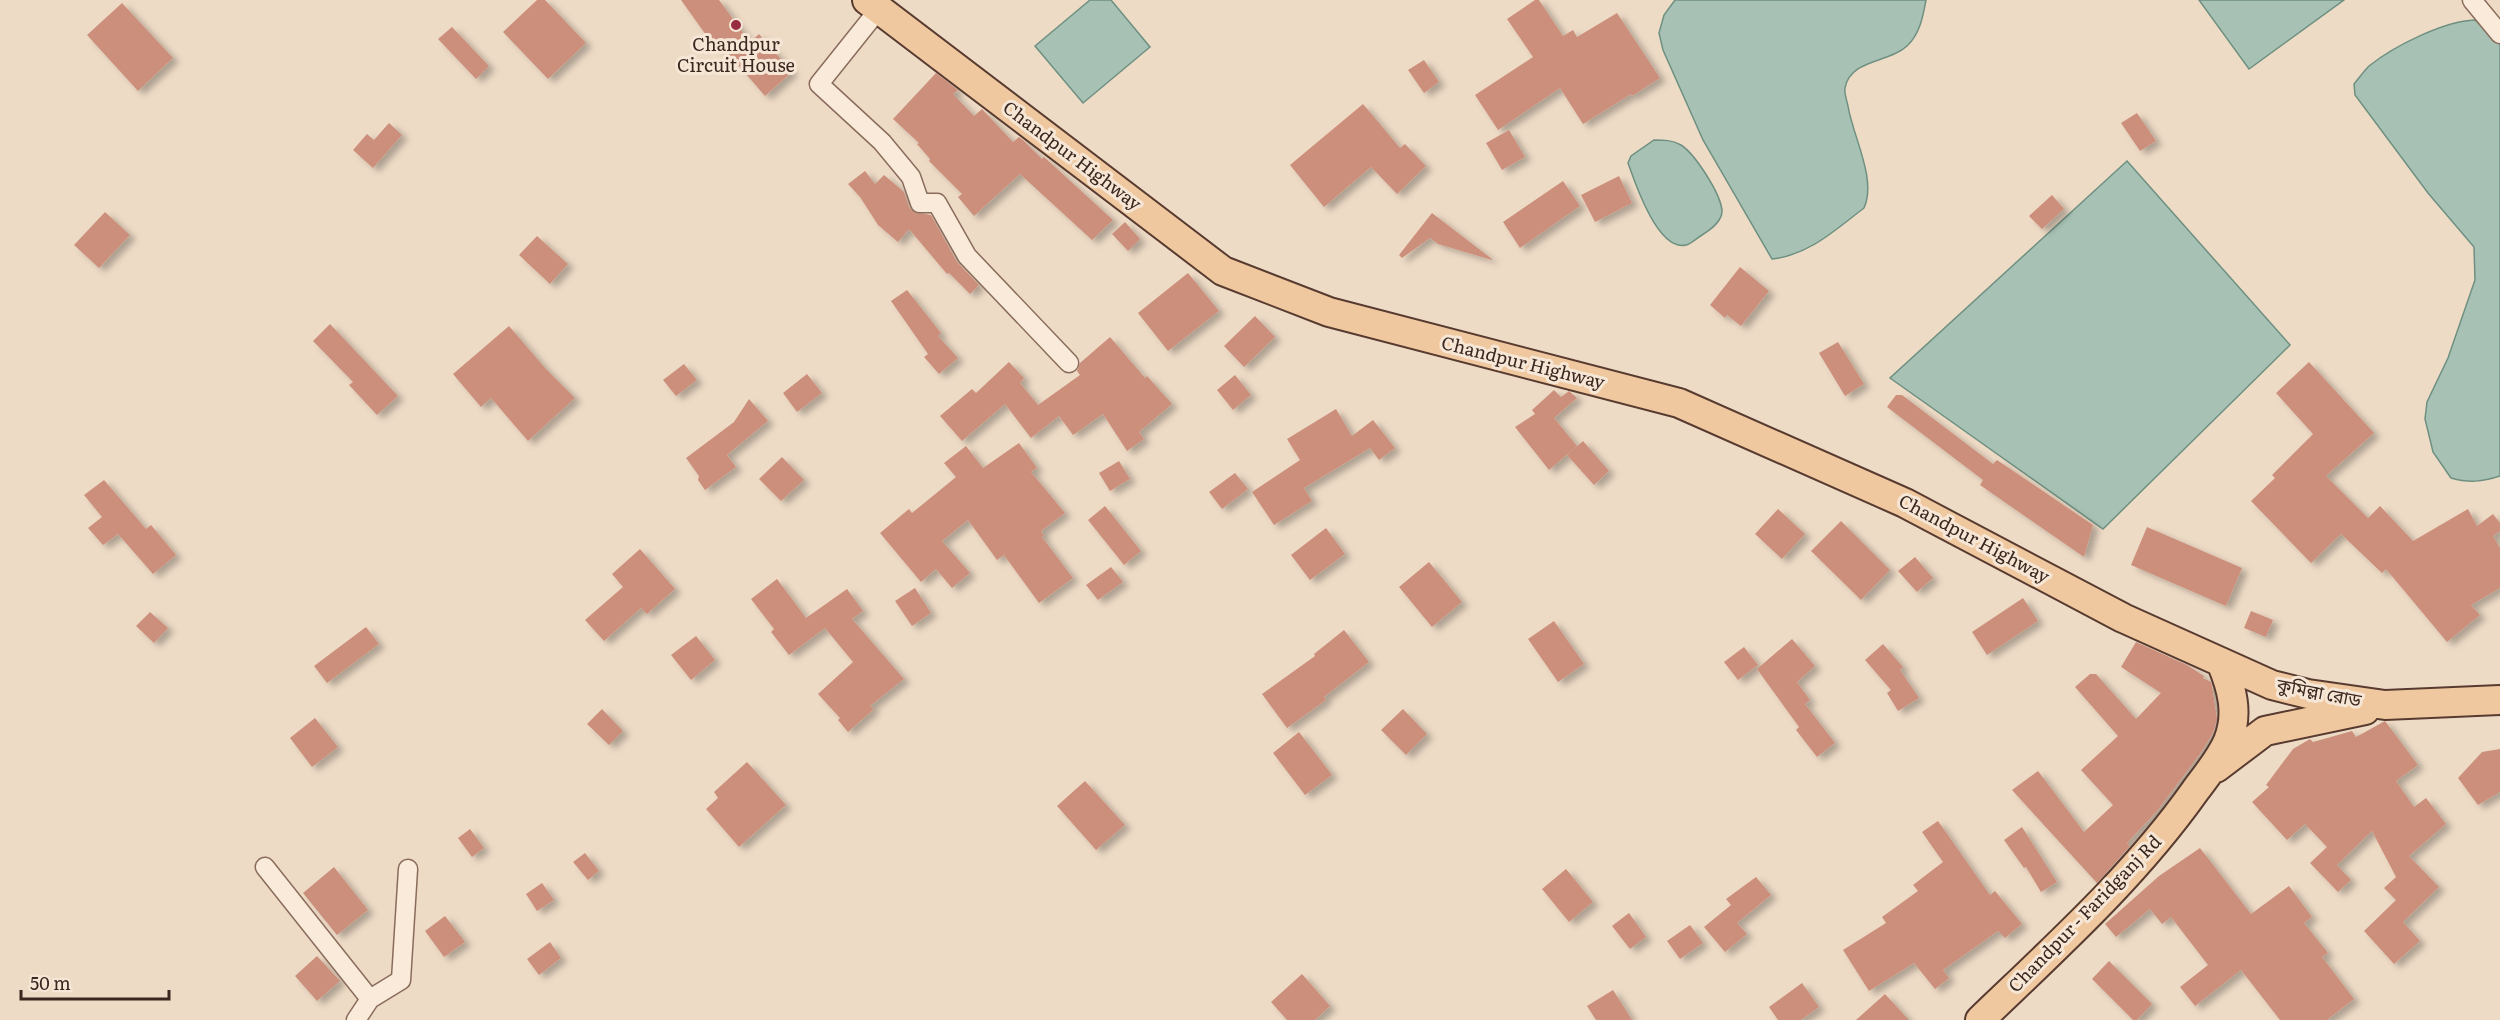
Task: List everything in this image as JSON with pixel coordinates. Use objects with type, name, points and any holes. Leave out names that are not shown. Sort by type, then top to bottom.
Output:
[{"type":"main road","name":"Chandpur Highway","points":[[873,5],[1223,271],[1329,312],[1679,403],[1905,502],[2123,618],[2221,662]]},
{"type":"main road","name":"কুমিল্লা রোড","points":[[2221,662],[2272,685],[2308,694],[2385,705]]},
{"type":"main road","name":"Chandpur - Faridganj Rd","points":[[1980,1020],[2133,870],[2169,828],[2228,742],[2234,716],[2232,687],[2221,662]]},
{"type":"main road","points":[[2206,774],[2265,731],[2385,705],[2500,700]]},
{"type":"street","points":[[2472,0],[2500,34]]},
{"type":"street","points":[[873,5],[819,84],[882,142],[911,177],[920,203],[937,203],[967,256],[1069,363]]},
{"type":"street","points":[[265,867],[370,999]]},
{"type":"street","points":[[356,1020],[370,999],[401,980],[408,869]]},
{"type":"shaded area","points":[[1090,0],[1111,0],[1150,47],[1083,103],[1035,46]]},
{"type":"shaded area","points":[[1675,0],[1926,0],[1918,30],[1907,46],[1890,56],[1862,66],[1848,79],[1845,95],[1866,171],[1867,197],[1864,208],[1810,247],[1785,257],[1772,259],[1703,140],[1663,50],[1659,33],[1664,15]]},
{"type":"shaded area","points":[[2199,0],[2344,0],[2249,69]]},
{"type":"shaded area","points":[[2475,20],[2500,42],[2500,476],[2481,481],[2464,481],[2451,478],[2433,452],[2425,419],[2427,402],[2448,358],[2475,280],[2474,247],[2428,193],[2355,95],[2354,84],[2369,66],[2405,43],[2449,25]]},
{"type":"shaded area","points":[[1654,140],[1675,142],[1687,150],[1706,175],[1721,204],[1722,211],[1718,222],[1686,245],[1676,244],[1666,238],[1657,227],[1642,200],[1628,163],[1631,156]]},
{"type":"shaded area","points":[[2127,161],[2290,345],[2103,529],[1890,378]]},
{"type":"building","points":[[537,0],[545,0],[586,43],[548,79],[503,32]]},
{"type":"building","points":[[681,0],[719,0],[750,42],[759,34],[792,72],[765,96],[721,45],[716,49]]},
{"type":"building","points":[[1535,0],[1539,0],[1563,36],[1573,30],[1577,37],[1617,13],[1660,78],[1583,124],[1560,88],[1498,130],[1475,95],[1533,57],[1507,19]]},
{"type":"building","points":[[122,3],[173,58],[138,91],[87,35]]},
{"type":"building","points":[[452,27],[489,66],[476,79],[438,39]]},
{"type":"building","points":[[1424,60],[1439,82],[1424,93],[1408,70]]},
{"type":"building","points":[[936,73],[958,90],[953,94],[974,116],[982,109],[1013,142],[1019,137],[1023,140],[1113,220],[1092,240],[1020,174],[974,216],[958,197],[962,194],[929,161],[930,159],[917,144],[919,143],[893,119]]},
{"type":"building","points":[[1363,104],[1400,148],[1405,144],[1426,166],[1397,194],[1371,167],[1324,207],[1290,165]]},
{"type":"building","points":[[2137,113],[2156,141],[2140,151],[2121,123]]},
{"type":"building","points":[[389,123],[402,135],[373,168],[353,150],[367,134],[374,140]]},
{"type":"building","points":[[1509,130],[1525,157],[1502,170],[1486,143]]},
{"type":"building","points":[[865,171],[875,184],[884,175],[904,192],[909,207],[914,212],[931,215],[957,262],[979,285],[970,294],[949,273],[947,274],[909,229],[898,242],[878,225],[860,197],[848,184]]},
{"type":"building","points":[[1619,176],[1632,203],[1595,222],[1581,195]]},
{"type":"building","points":[[1563,181],[1580,206],[1520,248],[1503,222]]},
{"type":"building","points":[[2052,195],[2064,209],[2042,229],[2029,216]]},
{"type":"building","points":[[105,212],[130,235],[99,268],[74,245]]},
{"type":"building","points":[[1432,213],[1492,260],[1438,244],[1430,238],[1402,258],[1399,255]]},
{"type":"building","points":[[1125,222],[1140,239],[1128,251],[1112,234]]},
{"type":"building","points":[[537,236],[568,264],[550,284],[519,255]]},
{"type":"building","points":[[1740,267],[1769,291],[1741,326],[1727,315],[1725,318],[1710,305]]},
{"type":"building","points":[[1188,273],[1219,311],[1168,351],[1138,313]]},
{"type":"building","points":[[907,290],[941,333],[938,336],[958,358],[939,374],[924,357],[928,354],[891,301]]},
{"type":"building","points":[[1255,316],[1275,337],[1244,367],[1224,346]]},
{"type":"building","points":[[330,324],[398,396],[377,415],[349,385],[353,382],[313,341]]},
{"type":"building","points":[[509,326],[545,368],[575,398],[528,441],[491,398],[481,407],[453,374]]},
{"type":"building","points":[[1110,337],[1145,378],[1147,376],[1172,404],[1139,432],[1144,439],[1127,451],[1103,414],[1073,435],[1059,416],[1031,438],[1005,404],[962,441],[940,416],[972,389],[976,393],[1009,362],[1024,378],[1020,383],[1038,405],[1080,375],[1077,371],[1080,363]]},
{"type":"building","points":[[1838,342],[1864,384],[1845,396],[1819,353]]},
{"type":"building","points":[[2309,362],[2374,433],[2326,476],[2368,518],[2380,506],[2413,541],[2468,509],[2477,526],[2493,514],[2500,523],[2500,531],[2493,536],[2500,548],[2500,588],[2471,605],[2480,615],[2447,642],[2386,569],[2382,573],[2341,534],[2311,563],[2251,501],[2275,478],[2272,475],[2313,434],[2276,393]]},
{"type":"building","points":[[684,364],[697,380],[676,396],[663,380]]},
{"type":"building","points":[[807,374],[822,393],[797,412],[783,393]]},
{"type":"building","points":[[1235,375],[1251,395],[1233,410],[1217,390]]},
{"type":"building","points":[[1554,390],[1561,397],[1569,391],[1577,398],[1554,418],[1577,446],[1549,470],[1515,427],[1535,414],[1532,410]]},
{"type":"building","points":[[1896,395],[1902,395],[1993,464],[1997,460],[2093,525],[2084,557],[1980,485],[1983,480],[1887,407]]},
{"type":"building","points":[[749,399],[768,421],[727,455],[736,467],[705,490],[698,480],[699,476],[686,458],[734,422]]},
{"type":"building","points":[[1336,409],[1352,436],[1373,420],[1395,448],[1379,460],[1370,448],[1304,488],[1312,501],[1274,525],[1252,492],[1300,460],[1287,439]]},
{"type":"building","points":[[1583,441],[1609,471],[1594,485],[1567,455]]},
{"type":"building","points":[[1019,443],[1037,468],[1031,472],[1065,513],[1041,531],[1044,535],[1042,537],[1073,578],[1039,603],[1004,555],[997,560],[968,520],[942,541],[970,573],[952,588],[936,569],[921,582],[880,533],[909,509],[912,513],[956,477],[944,463],[966,446],[983,468]]},
{"type":"building","points":[[782,457],[804,480],[781,501],[759,479]]},
{"type":"building","points":[[1119,461],[1130,479],[1110,491],[1099,473]]},
{"type":"building","points":[[1235,473],[1248,489],[1222,509],[1209,492]]},
{"type":"building","points":[[104,480],[146,529],[151,525],[176,555],[153,574],[118,534],[103,545],[88,528],[102,517],[84,495]]},
{"type":"building","points":[[1105,506],[1141,551],[1124,565],[1088,520]]},
{"type":"building","points":[[1778,509],[1805,534],[1782,559],[1755,534]]},
{"type":"building","points":[[1841,521],[1890,570],[1861,600],[1811,551]]},
{"type":"building","points":[[2147,527],[2242,568],[2226,606],[2131,565]]},
{"type":"building","points":[[1326,528],[1345,554],[1310,580],[1291,555]]},
{"type":"building","points":[[640,549],[675,589],[647,614],[641,608],[604,641],[585,620],[623,587],[612,574]]},
{"type":"building","points":[[1915,557],[1933,578],[1917,592],[1898,571]]},
{"type":"building","points":[[1429,562],[1462,602],[1432,627],[1399,587]]},
{"type":"building","points":[[1111,567],[1123,582],[1098,600],[1086,585]]},
{"type":"building","points":[[777,579],[806,618],[847,589],[863,611],[852,619],[904,679],[870,706],[874,709],[848,732],[838,720],[840,718],[818,694],[853,662],[825,628],[789,655],[771,632],[774,629],[751,599]]},
{"type":"building","points":[[915,588],[931,613],[912,626],[895,601]]},
{"type":"building","points":[[2023,598],[2038,621],[1987,655],[1972,632]]},
{"type":"building","points":[[2251,611],[2273,620],[2266,637],[2244,628]]},
{"type":"building","points":[[150,612],[168,628],[154,643],[136,626]]},
{"type":"building","points":[[1554,621],[1584,664],[1558,682],[1528,639]]},
{"type":"building","points":[[366,627],[379,644],[327,683],[314,666]]},
{"type":"building","points":[[1344,630],[1369,662],[1324,697],[1326,700],[1287,728],[1262,694],[1315,656],[1314,654]]},
{"type":"building","points":[[696,636],[715,660],[691,680],[671,655]]},
{"type":"building","points":[[1792,639],[1815,666],[1797,682],[1810,700],[1805,704],[1835,743],[1817,757],[1796,730],[1799,727],[1757,669]]},
{"type":"building","points":[[2136,642],[2187,665],[2211,682],[2217,719],[2213,733],[2200,754],[2157,811],[2127,843],[2130,846],[2097,883],[2012,790],[2038,771],[2084,832],[2113,805],[2081,770],[2118,736],[2075,687],[2090,674],[2096,674],[2136,719],[2161,693],[2121,667]]},
{"type":"building","points":[[1883,644],[1903,667],[1900,670],[1919,698],[1898,711],[1887,693],[1891,690],[1865,660]]},
{"type":"building","points":[[1744,647],[1758,665],[1738,680],[1724,662]]},
{"type":"building","points":[[602,709],[623,731],[609,745],[587,724]]},
{"type":"building","points":[[1403,709],[1427,734],[1406,755],[1381,730]]},
{"type":"building","points":[[315,718],[338,747],[312,767],[290,738]]},
{"type":"building","points":[[2385,721],[2418,765],[2396,781],[2414,807],[2426,798],[2446,824],[2409,856],[2439,887],[2403,922],[2420,941],[2394,964],[2364,931],[2396,900],[2384,888],[2396,877],[2372,831],[2337,865],[2351,880],[2338,892],[2310,863],[2327,847],[2305,824],[2287,840],[2252,802],[2269,787],[2266,785],[2293,749],[2310,739],[2313,742],[2352,731],[2356,737]]},
{"type":"building","points":[[1299,732],[1332,775],[1305,795],[1273,753]]},
{"type":"building","points":[[2500,749],[2500,792],[2478,805],[2458,778],[2482,752]]},
{"type":"building","points":[[747,762],[786,805],[739,847],[706,809],[718,798],[714,792]]},
{"type":"building","points":[[1085,781],[1125,825],[1096,850],[1057,806]]},
{"type":"building","points":[[1938,821],[1990,895],[1995,891],[2022,924],[2005,938],[1998,931],[1943,970],[1949,978],[1935,989],[1914,963],[1869,991],[1843,950],[1886,923],[1882,917],[1918,891],[1913,885],[1943,862],[1922,832]]},
{"type":"building","points":[[2022,827],[2057,882],[2041,892],[2026,867],[2024,868],[2004,840]]},
{"type":"building","points":[[470,829],[484,848],[472,857],[458,838]]},
{"type":"building","points":[[2200,848],[2251,914],[2289,886],[2312,917],[2304,923],[2328,953],[2322,957],[2354,999],[2327,1020],[2280,1020],[2241,970],[2195,1006],[2180,987],[2208,965],[2171,917],[2162,924],[2150,909],[2116,937],[2105,924],[2159,876]]},
{"type":"building","points":[[585,853],[599,871],[588,880],[573,862]]},
{"type":"building","points":[[334,867],[368,910],[337,935],[303,893]]},
{"type":"building","points":[[1566,869],[1593,902],[1569,922],[1542,889]]},
{"type":"building","points":[[1756,877],[1771,895],[1737,923],[1747,934],[1725,952],[1704,927],[1731,905],[1726,899]]},
{"type":"building","points":[[542,883],[554,900],[537,911],[526,894]]},
{"type":"building","points":[[1629,913],[1646,937],[1630,949],[1612,926]]},
{"type":"building","points":[[445,916],[465,942],[444,957],[425,931]]},
{"type":"building","points":[[1690,925],[1703,943],[1680,959],[1667,941]]},
{"type":"building","points":[[550,942],[561,958],[539,975],[527,959]]},
{"type":"building","points":[[317,956],[340,981],[317,1001],[295,976]]},
{"type":"building","points":[[2109,961],[2152,1004],[2137,1020],[2133,1020],[2092,979]]},
{"type":"building","points":[[1302,974],[1330,1006],[1315,1020],[1287,1020],[1271,1002]]},
{"type":"building","points":[[1802,983],[1819,1007],[1801,1020],[1778,1020],[1769,1007]]},
{"type":"building","points":[[1613,990],[1632,1020],[1596,1020],[1587,1006]]},
{"type":"building","points":[[1885,994],[1909,1020],[1856,1020]]},
{"type":"place","name":"Chandpur Circuit House","points":[[736,25]]}]
